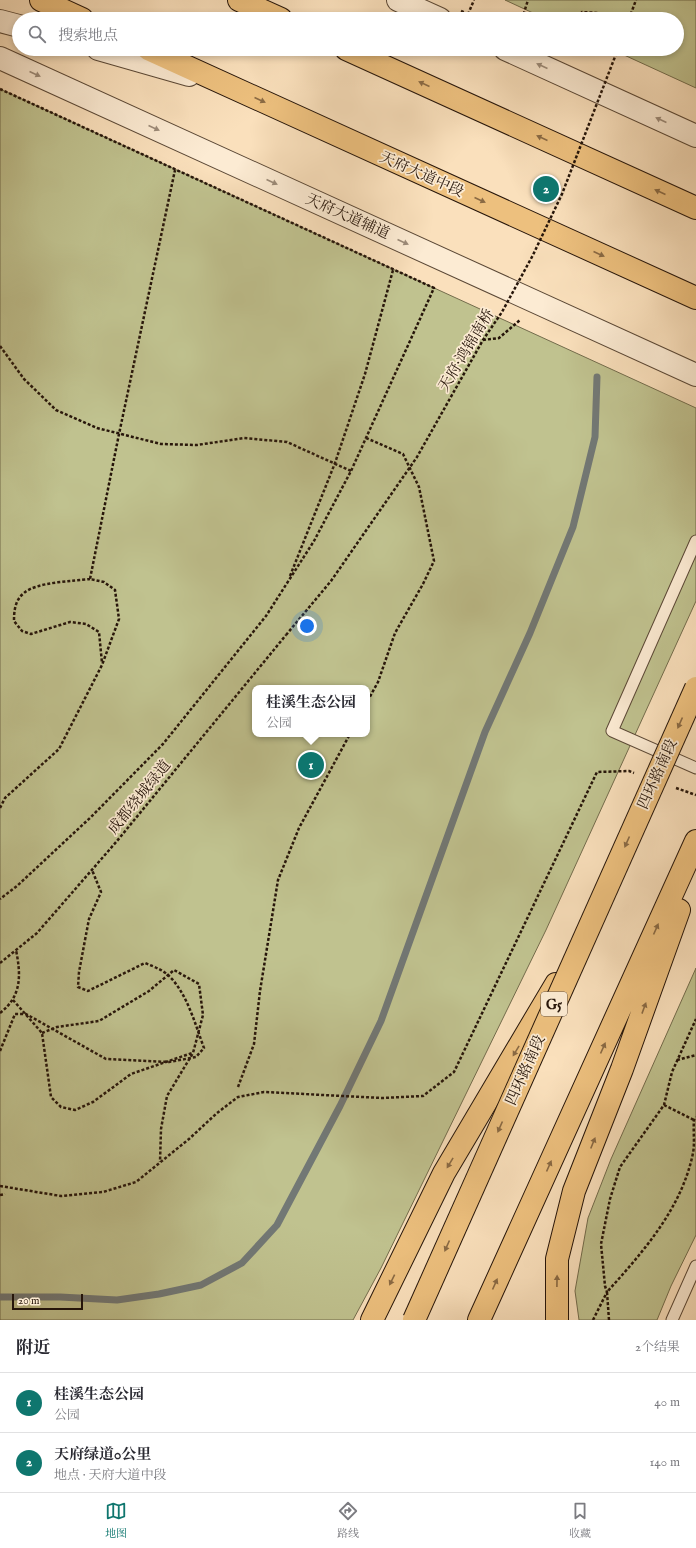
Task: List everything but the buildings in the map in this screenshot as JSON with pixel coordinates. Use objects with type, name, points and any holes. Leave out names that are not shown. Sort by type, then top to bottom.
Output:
[{"type":"main road","points":[[40,0],[67,12]]},
{"type":"main road","points":[[239,0],[265,12]]},
{"type":"main road","name":"天府大道中段","points":[[163,56],[696,298]]},
{"type":"main road","points":[[361,56],[696,208]]},
{"type":"main road","name":"四环路南段","points":[[414,1320],[696,688]]},
{"type":"main road","points":[[479,1320],[696,841]]},
{"type":"main road","points":[[557,1320],[557,1259],[574,1191],[622,1069],[696,863]]},
{"type":"main road","points":[[372,1320],[444,1173],[586,933]]},
{"type":"street","points":[[247,0],[267,12]]},
{"type":"street","points":[[398,0],[425,12]]},
{"type":"street","points":[[0,21],[12,24]]},
{"type":"street","points":[[122,56],[233,88]]},
{"type":"street","points":[[520,56],[696,136]]},
{"type":"street","name":"天府大道辅道","points":[[0,58],[696,375]]},
{"type":"lane","points":[[696,541],[612,731],[696,768]]},
{"type":"lane","points":[[672,1320],[696,1266]]},
{"type":"path","points":[[469,12],[474,0]]},
{"type":"path","points":[[524,12],[528,0]]},
{"type":"path","points":[[632,12],[636,0]]},
{"type":"path","name":"天府·鸿锦南桥","points":[[286,635],[331,581],[417,457],[484,340],[502,312],[533,255],[562,194],[615,56]]},
{"type":"path","points":[[0,89],[434,288],[351,470],[314,541],[266,616],[163,744],[91,817],[17,886],[0,899]]},
{"type":"path","points":[[90,580],[119,434],[175,170]]},
{"type":"path","points":[[287,582],[335,463],[365,374],[394,270]]},
{"type":"path","points":[[484,340],[499,338],[522,319]]},
{"type":"path","points":[[0,346],[24,379],[56,410],[97,428],[160,444],[197,445],[244,438],[287,442],[351,470]]},
{"type":"path","points":[[366,438],[403,454],[419,487],[434,561],[423,584],[395,633],[378,682],[370,697]]},
{"type":"path","points":[[0,808],[5,798],[59,749],[102,665],[119,619],[115,590],[104,582],[90,580],[39,585],[24,593],[15,606],[14,621],[22,631],[31,634],[70,622],[86,624],[99,632],[102,665]]},
{"type":"path","name":"成都绕城绿道","points":[[0,963],[37,932],[92,870],[286,635]]},
{"type":"path","points":[[238,1087],[254,1044],[260,991],[278,880],[299,828],[348,737]]},
{"type":"path","points":[[0,1186],[61,1196],[103,1192],[136,1182],[238,1097],[264,1092],[383,1098],[423,1096],[454,1072],[597,772],[629,771],[636,774]]},
{"type":"path","points":[[674,787],[696,795]]},
{"type":"path","points":[[0,1051],[15,1014],[26,1014],[106,1059],[169,1062],[196,1057],[204,1048],[186,1001],[173,980],[161,969],[145,964],[88,991],[78,987],[79,972],[89,919],[101,892],[92,870]]},
{"type":"path","points":[[0,1013],[9,1006],[16,994],[19,980],[19,965],[16,950]]},
{"type":"path","points":[[42,1033],[57,1027],[99,1022],[149,990],[174,970],[199,984],[203,1015],[193,1053],[167,1096],[161,1129],[160,1162]]},
{"type":"path","points":[[13,1000],[42,1033],[51,1097],[61,1107],[75,1110],[93,1102],[131,1074],[193,1053]]},
{"type":"path","points":[[609,1320],[601,1244],[610,1199],[620,1167],[664,1105],[672,1072],[696,1019]]},
{"type":"path","points":[[677,1060],[696,1054]]},
{"type":"path","points":[[664,1105],[694,1120]]},
{"type":"path","points":[[593,1320],[607,1292],[639,1256],[664,1221],[684,1182],[693,1152],[694,1120],[696,1117]]},
{"type":"path","points":[[0,1195],[5,1194]]},
{"type":"green space","points":[[505,0],[696,0],[696,88],[626,56],[684,56],[684,12],[531,12]]},
{"type":"green space","points":[[0,89],[696,408],[696,601],[546,930],[381,1268],[353,1320],[0,1320]]},
{"type":"green space","points":[[696,968],[696,1235],[671,1286],[657,1320],[579,1320],[575,1291],[588,1218],[611,1159]]},
{"type":"waterway","points":[[0,1297],[60,1297],[117,1300],[159,1294],[201,1285],[242,1263],[277,1225],[340,1106],[381,1021],[485,732],[530,633],[573,527],[595,437],[597,377]]},
{"type":"place","name":"天府绿道0公里","points":[[546,189]]},
{"type":"place","name":"桂溪生态公园","points":[[311,765]]}]
